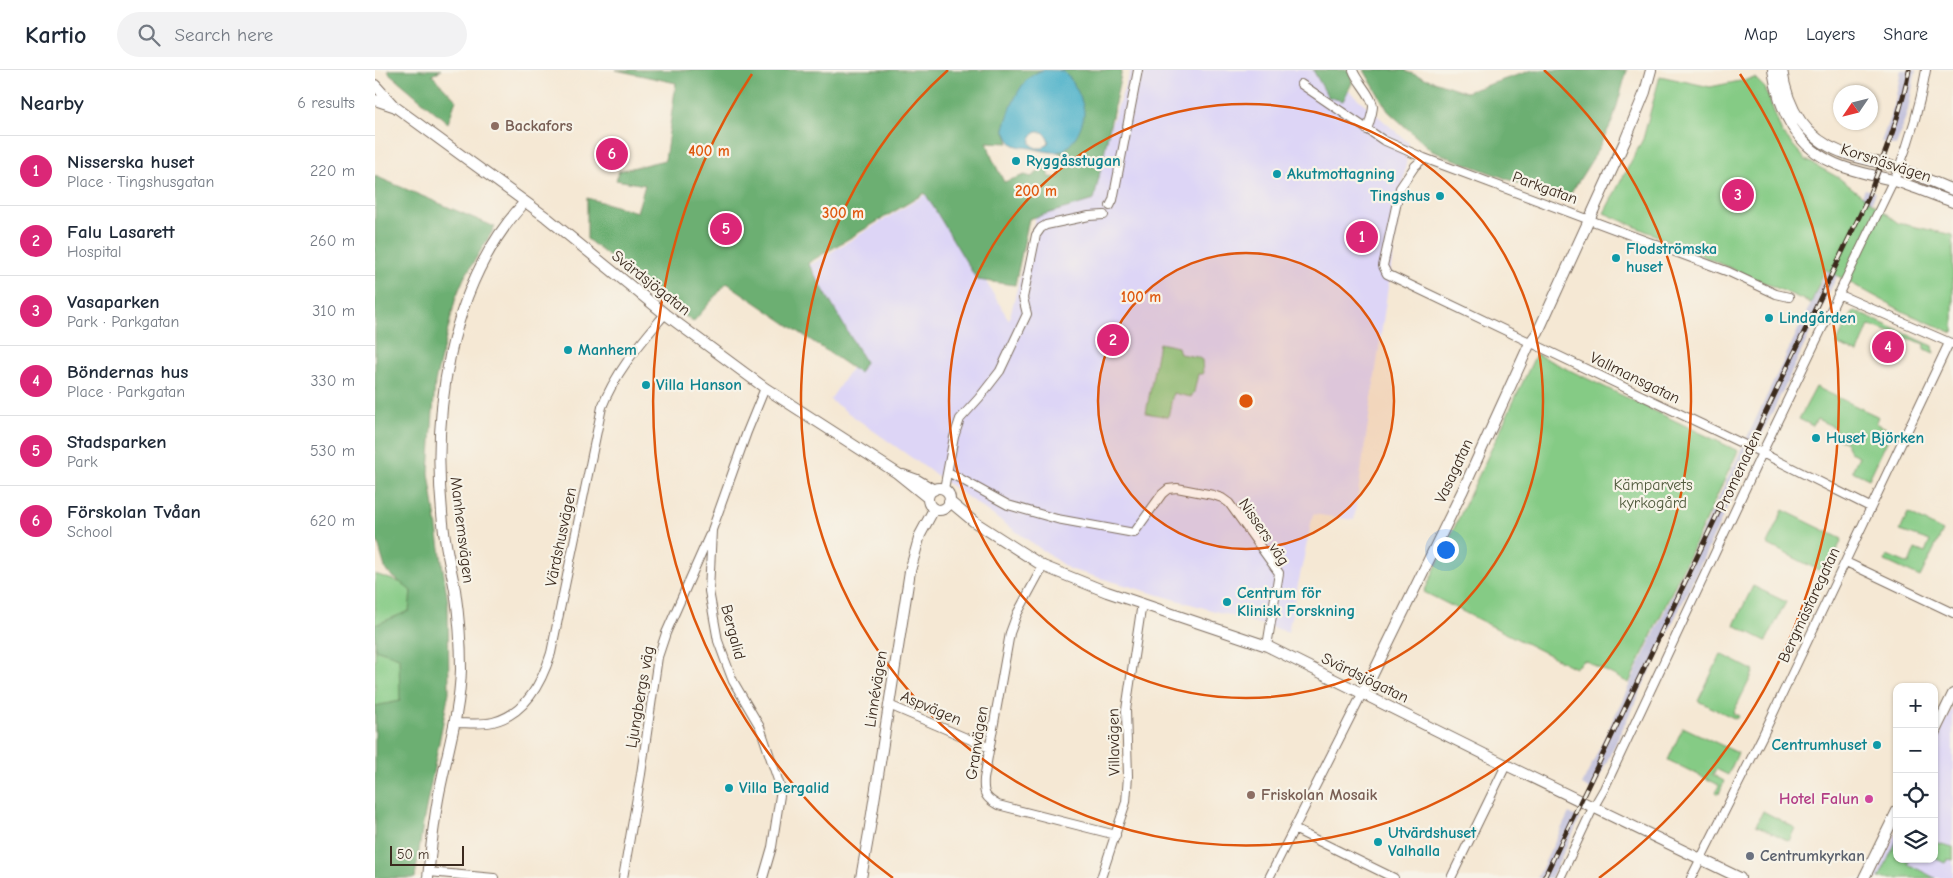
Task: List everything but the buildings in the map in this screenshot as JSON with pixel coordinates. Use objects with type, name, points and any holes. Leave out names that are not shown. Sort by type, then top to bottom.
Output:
[{"type":"street","points":[[1110,206],[1113,200],[1139,70]]},
{"type":"street","points":[[1353,70],[1356,78],[1370,97],[1373,106],[1367,130]]},
{"type":"street","name":"Vasagatan","points":[[1269,878],[1370,680],[1459,498],[1530,342],[1538,332],[1583,236],[1639,107],[1651,70]]},
{"type":"street","name":"Korsnäsvägen","points":[[1773,70],[1776,90],[1782,108],[1794,130],[1810,147],[1835,164],[1893,180],[1953,202]]},
{"type":"street","name":"Korsnäsvägen","points":[[1782,70],[1787,98],[1793,111],[1804,127],[1825,145],[1841,152],[1899,169],[1953,190]]},
{"type":"street","name":"Promenaden","points":[[1560,878],[1899,169],[1916,115],[1926,70]]},
{"type":"street","name":"Parkgatan","points":[[1301,84],[1383,140],[1423,158],[1729,272],[1776,294],[1789,297]]},
{"type":"street","name":"Svärdsjögatan","points":[[375,85],[394,106],[554,224],[665,314],[765,388],[897,473],[935,493]]},
{"type":"street","name":"Svärdsjögatan","points":[[375,100],[394,106]]},
{"type":"street","name":"Vallmansgatan","points":[[1423,158],[1403,182],[1397,195],[1383,266],[1387,274],[1762,453],[1870,507]]},
{"type":"street","name":"Manhemsvägen","points":[[429,875],[436,812],[460,688],[460,628],[445,538],[441,491],[440,428],[446,379],[458,328],[478,271],[505,225],[524,203]]},
{"type":"street","points":[[935,493],[949,496],[942,506],[929,504],[935,493],[948,472],[960,419],[1000,371],[1027,314],[1023,298],[1036,234],[1047,225],[1089,216],[1104,215]]},
{"type":"street","points":[[1838,294],[1951,343]]},
{"type":"street","name":"Värdshusvägen","points":[[454,723],[491,722],[513,713],[524,704],[541,680],[551,653],[602,407],[613,382],[630,357],[665,314]]},
{"type":"street","name":"Bergmästaregatan","points":[[1691,878],[1711,842],[1846,562],[1870,507],[1951,343]]},
{"type":"street","name":"Bergalid","points":[[763,878],[771,854],[781,789],[760,727],[733,681],[719,642],[709,592],[712,530],[765,388]]},
{"type":"street","name":"Nissers väg","points":[[948,472],[1008,506],[1057,519],[1134,533],[1162,494],[1169,489],[1177,488],[1222,498],[1240,517],[1279,573],[1267,646]]},
{"type":"street","name":"Svärdsjögatan","points":[[942,506],[973,521],[1043,566],[1087,585],[1267,646],[1506,766],[1740,878]]},
{"type":"street","name":"Linnévägen","points":[[861,878],[910,571],[920,535],[942,506]]},
{"type":"street","name":"Ljungbergs väg","points":[[623,878],[658,657],[666,633],[712,530]]},
{"type":"street","points":[[1846,562],[1953,613]]},
{"type":"street","name":"Granvägen","points":[[1043,566],[1013,622],[983,789],[987,798],[998,805],[1116,835]]},
{"type":"street","name":"Villavägen","points":[[1101,878],[1116,835],[1128,790],[1126,710],[1142,603]]},
{"type":"street","points":[[1936,728],[1953,694]]},
{"type":"street","name":"Aspvägen","points":[[889,705],[990,748]]},
{"type":"street","points":[[1451,878],[1506,766]]},
{"type":"street","points":[[1864,878],[1894,818]]},
{"type":"street","points":[[1293,829],[1394,878]]},
{"type":"street","points":[[429,875],[495,878]]},
{"type":"shaded area","points":[[1131,70],[1325,70],[1409,143],[1354,520],[1313,514],[1288,632],[1069,569],[830,400],[858,358],[802,270],[931,191],[1009,320],[1037,211],[1090,183]]},
{"type":"shaded area","points":[[1901,70],[1916,70],[1908,110],[1896,146],[1881,142],[1894,106]]},
{"type":"shaded area","points":[[1865,189],[1876,192],[1873,200],[1593,791],[1582,785]]},
{"type":"shaded area","points":[[1953,707],[1953,878],[1875,878],[1893,839],[1893,863],[1938,863],[1938,739]]},
{"type":"shaded area","points":[[1569,813],[1580,819],[1551,878],[1537,878]]},
{"type":"green space","points":[[388,70],[441,70],[432,75],[456,100],[448,123],[389,73]]},
{"type":"green space","points":[[616,70],[1043,70],[1039,71],[1004,128],[1009,143],[987,142],[992,158],[1004,182],[1025,175],[1031,177],[1044,168],[1049,169],[1049,177],[1059,178],[1062,155],[1058,152],[1066,149],[1064,72],[1059,70],[1122,70],[1094,200],[1029,219],[1015,285],[977,280],[925,193],[808,263],[865,362],[859,373],[727,283],[693,322],[587,239],[587,198],[637,212],[645,185],[616,180],[619,171],[665,160],[676,83]]},
{"type":"green space","points":[[1313,70],[1351,70],[1352,83],[1343,101],[1328,97]]},
{"type":"green space","points":[[1364,70],[1406,70],[1407,72],[1466,92],[1533,70],[1627,70],[1613,120],[1595,155],[1566,201],[1432,151],[1388,111]]},
{"type":"green space","points":[[1660,76],[1710,87],[1755,78],[1765,88],[1782,133],[1806,160],[1839,178],[1898,223],[1953,235],[1953,333],[1904,312],[1825,269],[1811,303],[1604,213],[1643,139]]},
{"type":"green space","points":[[375,176],[495,227],[464,278],[456,297],[435,382],[429,473],[448,603],[449,692],[423,823],[415,878],[375,878],[375,706],[400,701],[399,657],[375,649],[375,625],[409,611],[411,591],[386,571],[375,533]]},
{"type":"green space","points":[[1855,311],[1933,346],[1934,353],[1924,349],[1925,344],[1869,325],[1858,353],[1836,344],[1852,312]]},
{"type":"green space","points":[[1159,343],[1178,347],[1180,354],[1197,357],[1202,360],[1203,374],[1198,374],[1194,392],[1191,397],[1173,393],[1168,417],[1146,413]]},
{"type":"green space","name":"Kämparvets kyrkogård","points":[[1536,354],[1738,451],[1629,683],[1584,660],[1575,668],[1424,592]]},
{"type":"green space","points":[[1816,387],[1879,417],[1876,423],[1892,431],[1869,479],[1852,471],[1859,456],[1850,452],[1845,442],[1833,436],[1836,428],[1817,419],[1813,426],[1799,419]]},
{"type":"green space","points":[[1783,510],[1842,539],[1826,574],[1767,544]]},
{"type":"green space","points":[[1908,513],[1943,531],[1920,577],[1885,561],[1887,555],[1909,564],[1915,549],[1925,553],[1930,541],[1900,531]]},
{"type":"green space","points":[[375,574],[411,586],[411,699],[375,732]]},
{"type":"green space","points":[[1753,586],[1786,602],[1766,641],[1734,625]]},
{"type":"green space","points":[[1721,654],[1754,671],[1733,713],[1739,716],[1736,719],[1698,701]]},
{"type":"green space","points":[[1683,727],[1738,753],[1728,775],[1716,769],[1713,775],[1724,781],[1719,794],[1716,792],[1719,785],[1668,760]]},
{"type":"green space","points":[[1763,811],[1795,828],[1789,841],[1756,825]]},
{"type":"green space","points":[[1938,843],[1953,847],[1953,860],[1948,859],[1945,863],[1938,860]]},
{"type":"green space","points":[[1893,848],[1893,863],[1908,863],[1935,878],[1879,878]]},
{"type":"water","points":[[1043,70],[1062,71],[1070,78],[1082,101],[1084,116],[1080,129],[1073,141],[1058,152],[1016,146],[1011,142],[1004,128],[1017,94],[1028,79]],"holes":[[[1037,132],[1043,132],[1049,142],[1043,148],[1036,148],[1031,144],[1032,136]]]},
{"type":"railway","points":[[1544,878],[1868,198],[1897,119],[1909,70]]},
{"type":"place","name":"Backafors","points":[[495,126]]},
{"type":"place","name":"Förskolan Tvåan","points":[[612,154]]},
{"type":"place","name":"Ryggåsstugan","points":[[1016,161]]},
{"type":"place","name":"Akutmottagning","points":[[1277,174]]},
{"type":"place","name":"Vasaparken","points":[[1738,195]]},
{"type":"place","name":"Tingshus","points":[[1440,196]]},
{"type":"place","name":"Stadsparken","points":[[726,229]]},
{"type":"place","name":"Nisserska huset","points":[[1362,237]]},
{"type":"place","name":"Flodströmska huset","points":[[1616,258]]},
{"type":"place","name":"Lindgården","points":[[1769,318]]},
{"type":"place","name":"Falu Lasarett","points":[[1113,340]]},
{"type":"place","name":"Böndernas hus","points":[[1888,347]]},
{"type":"place","name":"Manhem","points":[[568,350]]},
{"type":"place","name":"Villa Hanson","points":[[646,385]]},
{"type":"place","name":"Huset Björken","points":[[1816,438]]},
{"type":"place","name":"Centrum för Klinisk Forskning","points":[[1227,602]]},
{"type":"place","name":"Centrumhuset","points":[[1877,745]]},
{"type":"place","name":"Villa Bergalid","points":[[729,788]]},
{"type":"place","name":"Friskolan Mosaik","points":[[1251,795]]},
{"type":"place","name":"Hotel Falun","points":[[1869,799]]},
{"type":"place","name":"Utvärdshuset Valhalla","points":[[1378,842]]},
{"type":"place","name":"Centrumkyrkan","points":[[1750,856]]}]
